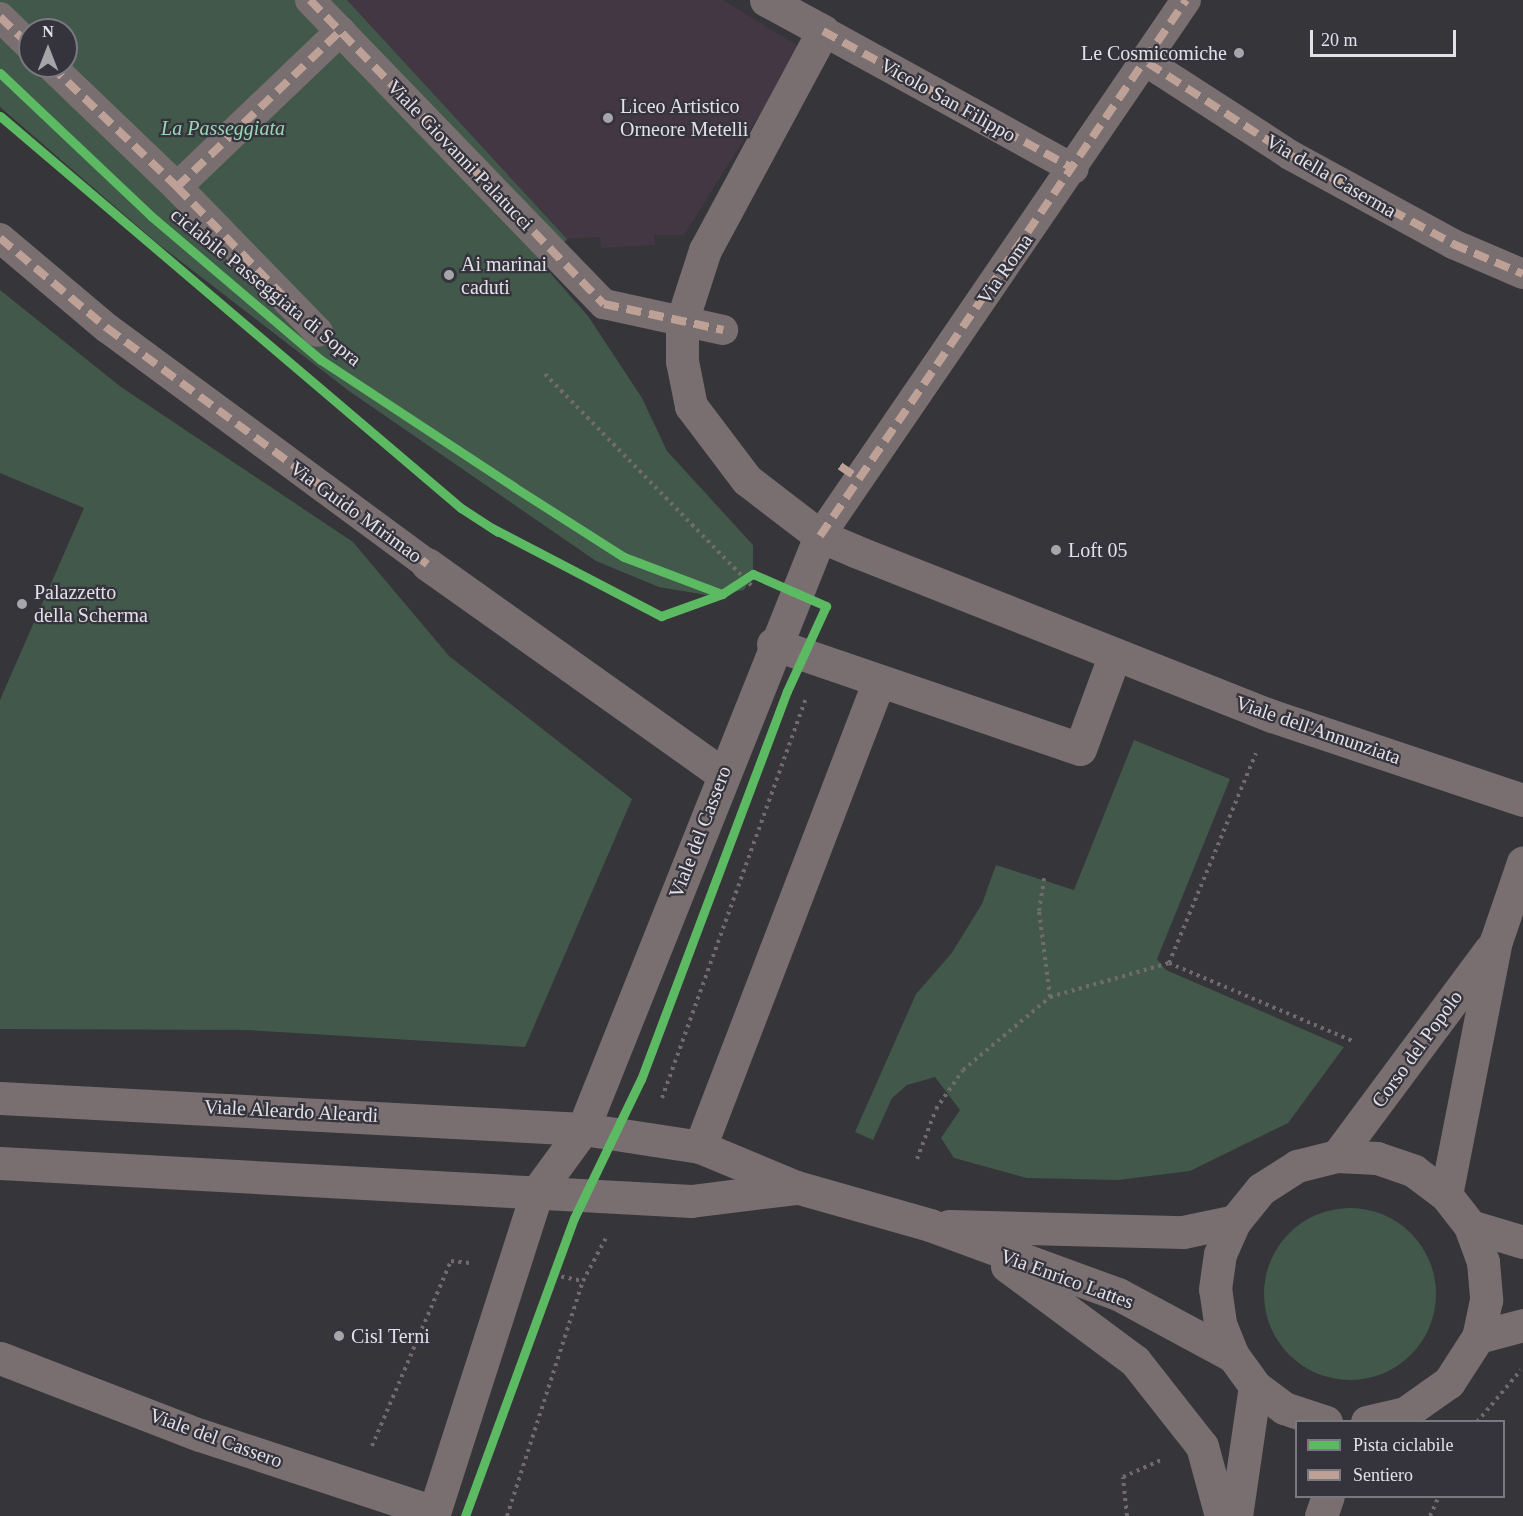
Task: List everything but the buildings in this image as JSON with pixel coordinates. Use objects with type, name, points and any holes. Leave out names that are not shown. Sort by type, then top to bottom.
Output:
[{"type":"street","name":"Viale Giovanni Palatucci","points":[[310,0],[604,304],[723,330]]},
{"type":"street","points":[[766,0],[823,31]]},
{"type":"street","name":"Via Roma","points":[[820,536],[849,472],[1074,169],[1148,63],[1186,0]]},
{"type":"street","points":[[0,17],[18,34]]},
{"type":"street","points":[[177,187],[340,31]]},
{"type":"street","name":"Vicolo San Filippo","points":[[823,31],[1074,169]]},
{"type":"street","name":"Viale dell'Annunziata","points":[[823,31],[705,250],[682,321],[682,361],[691,406],[716,444],[747,480],[820,536],[1272,716],[1523,800]]},
{"type":"street","name":"Via della Caserma","points":[[1148,63],[1290,155],[1453,244],[1523,274]]},
{"type":"street","points":[[63,78],[177,187],[318,332]]},
{"type":"street","name":"Via Guido Mirimao","points":[[0,238],[107,328],[462,590],[722,774]]},
{"type":"street","name":"Viale del Cassero","points":[[0,1358],[200,1435],[355,1485],[434,1514],[510,1267],[537,1192],[583,1129],[778,632],[820,536]]},
{"type":"street","points":[[778,632],[816,662],[1080,749],[1115,654]]},
{"type":"street","points":[[583,1129],[699,1147],[878,683]]},
{"type":"street","name":"Corso del Popolo","points":[[1446,1195],[1496,941],[1523,862]]},
{"type":"street","name":"Corso del Popolo","points":[[1337,1156],[1496,941]]},
{"type":"street","name":"Viale Aleardo Aleardi","points":[[0,1098],[583,1129]]},
{"type":"street","name":"Via Enrico Lattes","points":[[699,1147],[796,1187],[930,1225],[987,1250],[1118,1294],[1233,1356]]},
{"type":"street","points":[[1320,1420],[1284,1408],[1256,1386],[1233,1356],[1220,1323],[1215,1288],[1220,1254],[1234,1221],[1261,1189],[1297,1166],[1337,1156],[1377,1158],[1414,1171],[1446,1195],[1470,1226],[1483,1262],[1486,1300],[1478,1337],[1449,1382],[1405,1413],[1375,1420]]},
{"type":"street","points":[[0,1163],[537,1192]]},
{"type":"street","name":"Via Enrico Lattes","points":[[537,1192],[691,1201],[796,1187]]},
{"type":"street","name":"Via Enrico Lattes","points":[[930,1225],[1183,1232],[1234,1221]]},
{"type":"street","points":[[1470,1226],[1523,1242]]},
{"type":"street","points":[[987,1250],[1135,1361],[1202,1446],[1221,1516]]},
{"type":"street","points":[[1478,1337],[1523,1325]]},
{"type":"street","points":[[1236,1516],[1256,1386]]},
{"type":"street","points":[[1244,1474],[1248,1516]]},
{"type":"street","points":[[1320,1516],[1329,1498]]},
{"type":"street","points":[[1330,1498],[1330,1516]]},
{"type":"path","points":[[545,374],[741,581],[778,632]]},
{"type":"path","points":[[741,581],[753,574],[764,579]]},
{"type":"path","points":[[662,1098],[816,662]]},
{"type":"path","points":[[1169,963],[1272,716]]},
{"type":"path","points":[[1045,874],[1039,911],[1050,997]]},
{"type":"path","points":[[917,1159],[936,1109],[963,1070],[1050,997],[1169,963],[1355,1042]]},
{"type":"path","points":[[507,1516],[583,1281],[609,1233]]},
{"type":"path","points":[[355,1485],[451,1261],[555,1270],[583,1281]]},
{"type":"path","points":[[549,1286],[555,1270]]},
{"type":"path","points":[[1479,1420],[1523,1368]]},
{"type":"path","points":[[1127,1516],[1123,1477],[1163,1459]]},
{"type":"path","points":[[1430,1516],[1439,1498]]},
{"type":"shaded area","name":"Liceo Artistico Orneore Metelli","points":[[347,0],[723,0],[801,48],[684,235],[654,235],[655,245],[601,248],[600,237],[567,239]]},
{"type":"green space","name":"La Passeggiata","points":[[0,0],[347,0],[567,239],[544,266],[588,316],[642,398],[667,451],[753,545],[753,574],[744,590],[712,596],[659,587],[596,561],[349,391],[157,243],[0,107]]},
{"type":"green space","points":[[0,290],[121,387],[353,542],[449,656],[632,799],[525,1047],[247,1030],[0,1029],[0,700],[84,508],[0,473]]},
{"type":"green space","points":[[1134,740],[1230,779],[1157,959],[1166,970],[1344,1047],[1288,1123],[1190,1171],[1118,1180],[1027,1178],[954,1158],[941,1138],[960,1110],[935,1077],[907,1085],[892,1098],[873,1140],[855,1132],[916,994],[951,954],[982,904],[996,865],[1074,890]]},
{"type":"green space","points":[[1350,1208],[1383,1215],[1411,1233],[1429,1261],[1436,1294],[1429,1327],[1411,1355],[1383,1373],[1350,1380],[1317,1373],[1289,1355],[1271,1327],[1264,1294],[1271,1261],[1289,1233],[1317,1215]]},
{"type":"marked path","points":[[310,0],[604,304],[723,330]]},
{"type":"marked path","points":[[820,536],[1186,0]]},
{"type":"marked path","points":[[0,17],[18,34]]},
{"type":"marked path","points":[[63,78],[177,187],[340,31]]},
{"type":"marked path","points":[[823,31],[1074,169]]},
{"type":"marked path","points":[[1148,63],[1290,155],[1453,244],[1523,274]]},
{"type":"marked path","points":[[177,187],[318,332]]},
{"type":"marked path","points":[[0,238],[107,328],[427,564]]},
{"type":"marked path","points":[[840,466],[858,478]]},
{"type":"cycle path","name":"ciclabile Passeggiata di Sopra","points":[[0,73],[151,216],[321,360],[514,487],[624,557],[722,594],[753,574],[826,606],[787,691],[641,1079],[574,1218],[465,1516]]},
{"type":"cycle path","points":[[0,116],[461,508],[498,532]]},
{"type":"cycle path","points":[[492,528],[661,616],[722,594]]},
{"type":"place","name":"Le Cosmicomiche","points":[[1239,53]]},
{"type":"place","name":"Liceo Artistico Orneore Metelli","points":[[608,118]]},
{"type":"place","name":"Ai marinai caduti","points":[[449,275]]},
{"type":"place","name":"Loft 05","points":[[1056,550]]},
{"type":"place","name":"Palazzetto della Scherma","points":[[22,604]]},
{"type":"place","name":"Cisl Terni","points":[[339,1336]]}]
